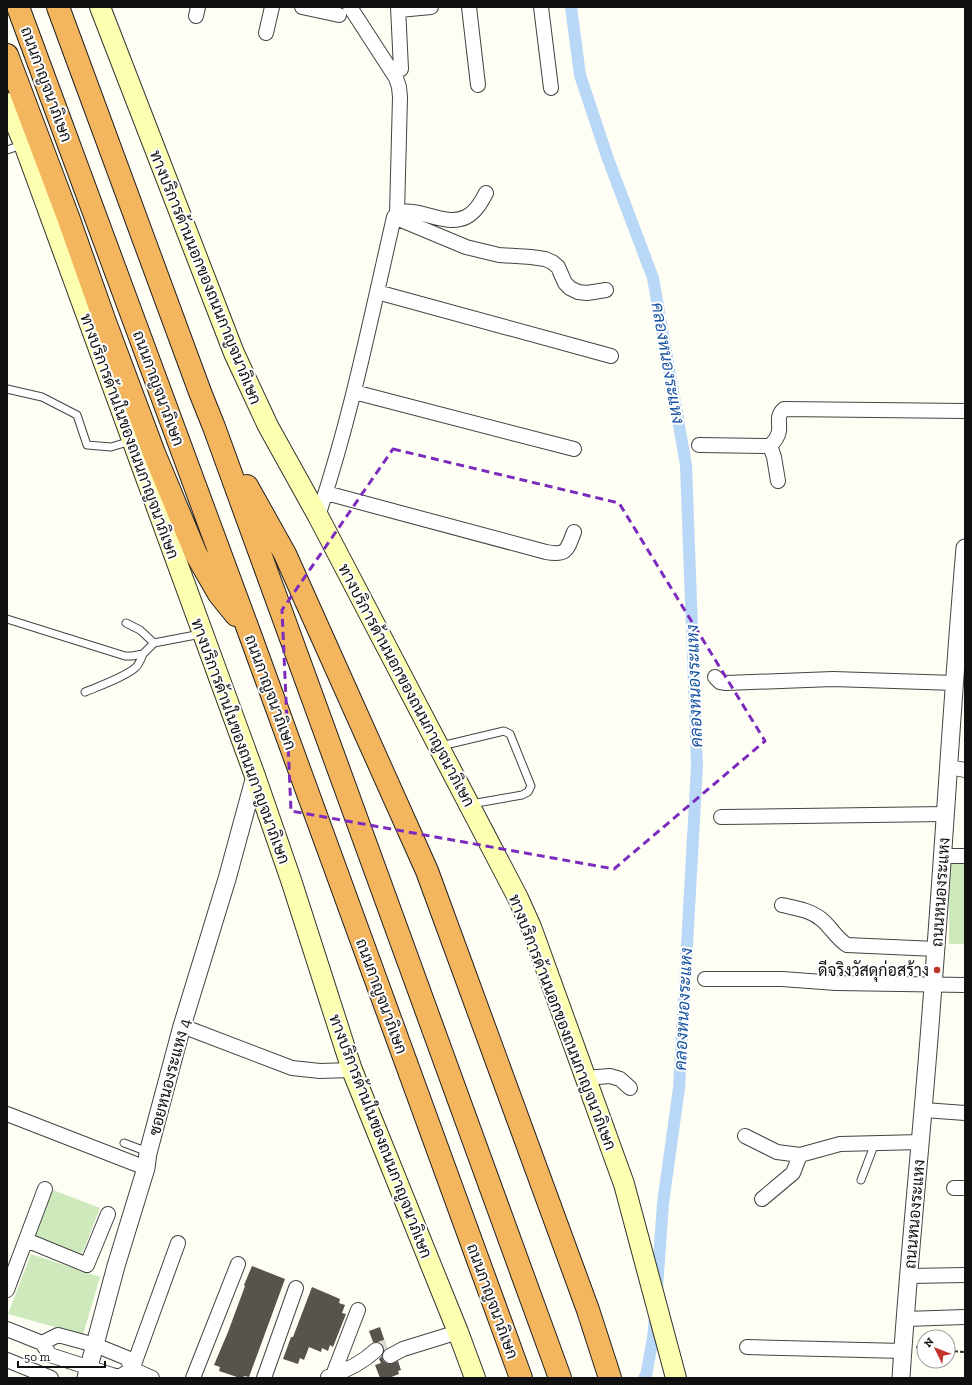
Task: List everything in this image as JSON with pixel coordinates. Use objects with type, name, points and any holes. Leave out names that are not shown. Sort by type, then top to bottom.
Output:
[{"type":"highway","name":"ถนนกาญจนาภิเษก","points":[[18,7],[248,629],[521,1378]]},
{"type":"highway","points":[[58,7],[214,427],[560,1378]]},
{"type":"highway","points":[[34,50],[49,168]]},
{"type":"highway","points":[[7,55],[154,453],[196,554],[219,594],[248,629]]},
{"type":"highway","points":[[214,427],[285,554],[427,871],[588,1310],[610,1378]]},
{"type":"main road","name":"ทางบริการด้านนอกของถนนกาญจนาภิเษก","points":[[100,7],[234,353],[268,426],[318,516],[439,746],[518,898],[531,927],[624,1184],[676,1378]]},
{"type":"main road","name":"ทางบริการด้านในของถนนกาญจนาภิเษก","points":[[7,103],[15,147],[132,441],[255,776],[291,880],[352,1070],[458,1332],[475,1378]]},
{"type":"street","points":[[266,33],[272,7]]},
{"type":"street","points":[[302,7],[345,11],[390,69],[399,87],[400,97],[396,216],[354,392],[326,493],[318,516]]},
{"type":"street","points":[[401,69],[398,9],[431,7]]},
{"type":"street","points":[[469,7],[478,85]]},
{"type":"street","points":[[542,7],[551,88]]},
{"type":"street","points":[[396,216],[401,212],[410,212],[442,219],[456,220],[466,217],[476,209],[486,193]]},
{"type":"street","points":[[396,216],[466,247],[499,255],[545,259],[558,267],[565,283],[570,288],[578,292],[587,293],[606,290]]},
{"type":"street","points":[[377,292],[611,356]]},
{"type":"street","points":[[354,392],[574,449]]},
{"type":"street","points":[[770,446],[779,431],[778,419],[780,413],[784,409],[965,411]]},
{"type":"street","points":[[699,445],[770,446]]},
{"type":"street","points":[[770,446],[774,457],[778,481]]},
{"type":"street","points":[[326,493],[538,550],[558,554],[564,551],[569,545],[574,532]]},
{"type":"street","name":"ถนนหนองระแหง","points":[[901,1378],[934,984],[945,814],[957,768],[955,683],[961,631],[965,548]]},
{"type":"street","points":[[715,677],[720,682],[726,683],[833,679],[955,683]]},
{"type":"street","name":"ซอยหนองระแหง 4","points":[[87,1373],[147,1160],[182,1026],[227,880],[255,776]]},
{"type":"street","points":[[721,817],[945,814]]},
{"type":"street","points":[[942,856],[965,856]]},
{"type":"street","points":[[782,905],[804,910],[820,918],[839,940],[847,945],[936,949]]},
{"type":"street","points":[[705,978],[782,979],[836,983],[965,985]]},
{"type":"street","points":[[182,1026],[292,1068],[314,1070],[352,1070]]},
{"type":"street","points":[[585,1078],[610,1076],[620,1079],[630,1088]]},
{"type":"street","points":[[924,1110],[965,1113]]},
{"type":"street","points":[[7,1114],[147,1160]]},
{"type":"street","points":[[745,1136],[777,1152],[800,1155],[840,1144],[921,1142]]},
{"type":"street","points":[[762,1199],[793,1173],[800,1155]]},
{"type":"street","points":[[7,1290],[45,1189]]},
{"type":"street","points":[[26,1240],[88,1265],[108,1214]]},
{"type":"street","points":[[131,1374],[178,1243]]},
{"type":"street","points":[[193,1378],[238,1264]]},
{"type":"street","points":[[909,1276],[965,1275]]},
{"type":"street","points":[[264,1378],[296,1288]]},
{"type":"street","points":[[336,1376],[358,1310]]},
{"type":"street","points":[[905,1319],[965,1317]]},
{"type":"street","points":[[7,1329],[42,1343],[50,1354],[87,1373],[119,1377],[131,1374],[152,1378]]},
{"type":"street","points":[[336,1376],[364,1360],[383,1353],[403,1349],[458,1332]]},
{"type":"street","points":[[42,1343],[58,1335],[95,1345],[127,1358],[131,1374]]},
{"type":"street","points":[[747,1347],[903,1351]]},
{"type":"street","points":[[7,1360],[51,1378]]},
{"type":"lane","points":[[7,389],[42,397],[77,415],[88,445],[111,447],[132,441]]},
{"type":"lane","points":[[7,619],[126,656],[143,654]]},
{"type":"lane","points":[[126,622],[140,630],[154,643]]},
{"type":"lane","points":[[85,692],[135,668],[143,654],[154,643],[202,634]]},
{"type":"lane","points":[[439,746],[504,731],[510,734],[531,786],[528,792],[522,795],[469,804]]},
{"type":"lane","points":[[124,1142],[147,1160]]},
{"type":"lane","points":[[861,1180],[875,1143]]},
{"type":"highlighted area","points":[[393,449],[619,503],[765,741],[614,869],[291,811],[282,610]]},
{"type":"green space","points":[[949,863],[965,863],[965,944],[949,944]]},
{"type":"green space","points":[[53,1190],[100,1208],[82,1254],[35,1236]]},
{"type":"green space","points":[[31,1254],[100,1277],[83,1335],[8,1314]]},
{"type":"building","points":[[252,1266],[285,1279],[249,1377],[244,1376],[243,1378],[240,1378],[219,1371],[220,1367],[214,1365],[228,1332]]},
{"type":"building","points":[[312,1287],[340,1299],[339,1303],[345,1305],[342,1313],[346,1314],[333,1347],[330,1345],[328,1351],[322,1348],[321,1352],[309,1347],[304,1360],[300,1358],[298,1364],[283,1359]]},
{"type":"building","points":[[380,1327],[387,1348],[384,1350],[382,1344],[373,1342],[369,1331]]},
{"type":"building","points":[[382,1356],[386,1363],[390,1364],[398,1361],[401,1370],[398,1371],[399,1374],[389,1378],[380,1378],[375,1365],[381,1363],[379,1359]]},
{"type":"waterway","name":"คลองหนองระแหง","points":[[571,7],[580,75],[608,159],[653,278],[686,465],[697,766],[679,1088],[663,1203],[657,1288]]},
{"type":"waterway","name":"คลองหนองระแหง","points":[[644,1378],[646,1376],[653,1338],[655,1317]]},
{"type":"tunnel","points":[[376,1350],[387,1346]]},
{"type":"place","name":"ดีจริงวัสดุก่อสร้าง","points":[[937,970]]}]
